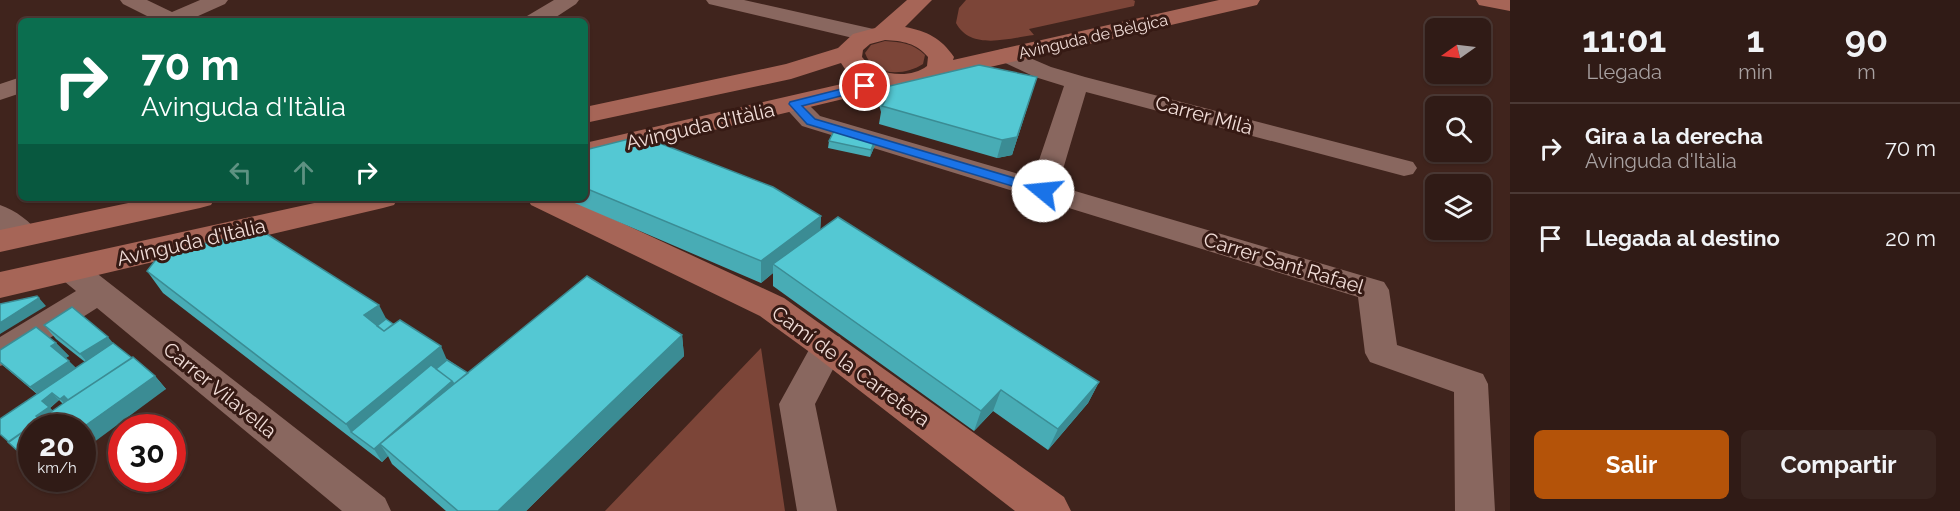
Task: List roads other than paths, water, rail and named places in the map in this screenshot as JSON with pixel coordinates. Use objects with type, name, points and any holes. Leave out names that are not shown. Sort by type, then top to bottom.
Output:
[{"type":"main road","name":"Avinguda de Bèlgica","points":[[885,81],[914,81],[933,28],[1007,56],[1249,0]]},
{"type":"main road","points":[[1487,0],[1510,4]]},
{"type":"main road","points":[[1501,0],[1510,4]]},
{"type":"main road","points":[[877,34],[908,34],[933,28]]},
{"type":"main road","points":[[885,81],[858,70],[850,62],[849,53],[852,45],[877,34],[933,28]]},
{"type":"main road","name":"Avinguda d'Itàlia","points":[[588,114],[791,70],[849,53]]},
{"type":"main road","name":"Avinguda d'Itàlia","points":[[588,151],[885,81]]},
{"type":"main road","name":"Avinguda d'Itàlia","points":[[12,239],[186,201]]},
{"type":"main road","name":"Avinguda d'Itàlia","points":[[0,285],[370,201]]},
{"type":"main road","name":"Camí de la Carretera","points":[[548,201],[772,307],[828,346],[1049,511]]},
{"type":"street","points":[[130,0],[166,18]]},
{"type":"street","points":[[179,18],[218,0]]},
{"type":"street","points":[[540,18],[569,0]]},
{"type":"street","points":[[716,0],[877,34]]},
{"type":"street","name":"Carrer Milà","points":[[1007,56],[1043,72],[1077,82],[1404,168]]},
{"type":"street","points":[[1043,191],[1077,82]]},
{"type":"street","points":[[0,93],[18,85]]},
{"type":"street","name":"Carrer Sant Rafael","points":[[794,104],[811,121],[1373,290],[1382,353],[1471,384],[1475,511]]},
{"type":"street","points":[[0,215],[12,239]]},
{"type":"street","name":"Carrer Vilavella","points":[[70,269],[371,511]]},
{"type":"street","points":[[0,353],[99,292]]},
{"type":"street","points":[[816,511],[797,404],[828,346]]}]
